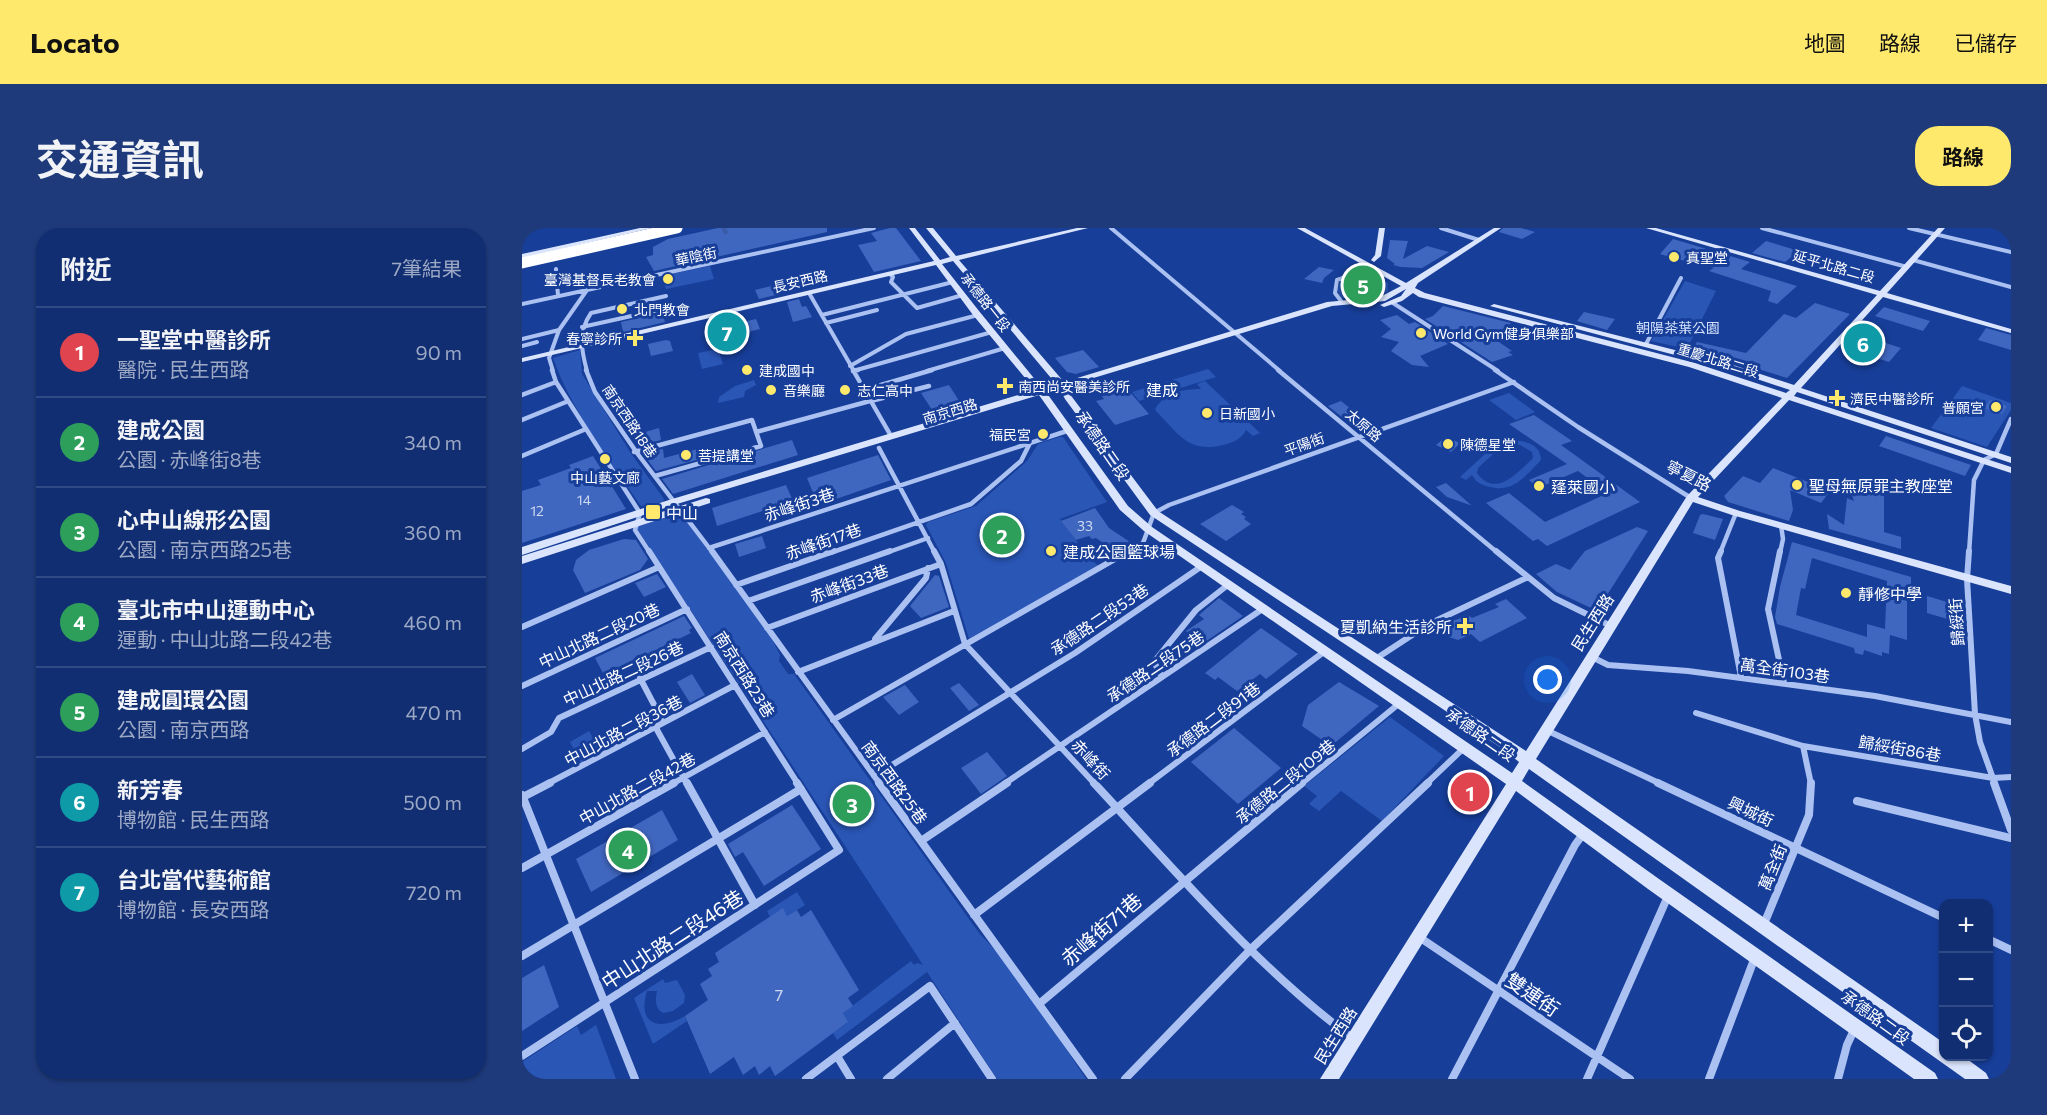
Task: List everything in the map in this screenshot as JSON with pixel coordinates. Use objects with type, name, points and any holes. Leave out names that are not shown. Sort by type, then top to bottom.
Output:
[{"type":"highway","points":[[522,264],[677,228]]},
{"type":"highway","points":[[522,257],[658,230]]},
{"type":"main road","points":[[522,264],[631,236],[649,228]]},
{"type":"main road","points":[[522,257],[658,230],[684,228]]},
{"type":"main road","name":"承德路一段","points":[[912,228],[978,315],[1043,394]]},
{"type":"main road","name":"承德路一段","points":[[929,228],[1063,388]]},
{"type":"main road","name":"長安西路","points":[[522,360],[1084,228]]},
{"type":"main road","points":[[1300,228],[1373,264]]},
{"type":"main road","points":[[1316,228],[1411,286]]},
{"type":"main road","points":[[1373,264],[1378,256],[1382,228]]},
{"type":"main road","name":"南京西路","points":[[1237,336],[1341,301],[1383,299],[1411,286],[1498,228]]},
{"type":"main road","name":"延平北路二段","points":[[1648,228],[2011,331]]},
{"type":"main road","name":"民生西路","points":[[1329,1079],[1691,498],[1788,397],[1939,231]]},
{"type":"main road","name":"南京西路","points":[[522,560],[638,518],[891,436],[1342,307],[1393,303],[1411,286]]},
{"type":"main road","name":"重慶北路二段","points":[[1411,286],[1646,344],[1796,388],[2011,460]]},
{"type":"main road","name":"重慶北路二段","points":[[1411,286],[1422,295],[1692,365],[2011,470]]},
{"type":"main road","name":"承德路二段","points":[[1063,388],[1154,513],[1377,658],[1528,760],[1939,1051]]},
{"type":"main road","name":"南京西路","points":[[677,505],[879,448],[1043,394]]},
{"type":"main road","name":"承德路二段","points":[[1043,394],[1124,508],[1148,529],[1466,746],[1669,896],[1929,1079]]},
{"type":"main road","name":"寧夏路","points":[[1691,498],[1736,513],[2011,590]]},
{"type":"main road","name":"南京西路","points":[[522,551],[638,518]]},
{"type":"main road","points":[[1955,1061],[1980,1079]]},
{"type":"street","name":"華陰街","points":[[522,304],[874,228]]},
{"type":"street","name":"太原路","points":[[1111,228],[1237,336],[1554,598],[1611,626]]},
{"type":"street","points":[[1441,228],[1479,240]]},
{"type":"street","points":[[1762,228],[1907,267]]},
{"type":"street","points":[[1909,228],[1939,231],[2011,252]]},
{"type":"street","points":[[1913,260],[2011,287]]},
{"type":"street","points":[[1341,301],[1334,288],[1337,280],[1373,264]]},
{"type":"street","points":[[556,269],[558,296]]},
{"type":"street","points":[[890,274],[893,277],[890,279],[891,282],[916,308],[963,295]]},
{"type":"street","points":[[1646,344],[1681,278]]},
{"type":"street","points":[[822,315],[953,282]]},
{"type":"street","points":[[551,353],[559,330],[587,290]]},
{"type":"street","points":[[809,293],[891,436]]},
{"type":"street","points":[[582,327],[591,313],[666,296]]},
{"type":"street","name":"寧夏路","points":[[1393,303],[1578,427],[1691,498]]},
{"type":"street","points":[[582,327],[672,307]]},
{"type":"street","points":[[826,323],[877,310]]},
{"type":"street","points":[[850,366],[906,334],[978,315]]},
{"type":"street","name":"南京西路18巷","points":[[582,327],[585,365],[594,390],[634,452],[677,505]]},
{"type":"street","points":[[522,339],[559,330]]},
{"type":"street","points":[[854,371],[992,332]]},
{"type":"street","points":[[522,346],[537,342]]},
{"type":"street","points":[[864,390],[1005,348]]},
{"type":"street","name":"南京西路23巷","points":[[551,353],[549,358],[556,382],[638,518],[635,530],[839,850]]},
{"type":"street","points":[[522,395],[556,382]]},
{"type":"street","name":"平陽街","points":[[1154,513],[1169,505],[1514,382]]},
{"type":"street","points":[[756,432],[929,386]]},
{"type":"street","points":[[522,420],[566,402]]},
{"type":"street","points":[[1984,460],[1996,454],[2011,419]]},
{"type":"street","points":[[634,452],[752,420],[761,446],[655,476]]},
{"type":"street","points":[[522,456],[586,429]]},
{"type":"street","name":"赤峰街3巷","points":[[709,548],[1070,430]]},
{"type":"street","name":"赤峰街17巷","points":[[736,585],[970,504],[1021,461],[1030,443]]},
{"type":"street","name":"赤峰街","points":[[879,448],[941,564],[965,644],[1251,949],[1332,1023],[1354,1040]]},
{"type":"street","name":"歸綏街","points":[[1984,460],[1974,480],[1967,579],[1976,714],[1980,742],[2011,830]]},
{"type":"street","name":"南京西路25巷","points":[[677,505],[1093,1079]]},
{"type":"street","points":[[833,720],[1143,543],[1154,513]]},
{"type":"street","points":[[1736,513],[1718,558],[1741,677]]},
{"type":"street","points":[[1781,525],[1784,539],[1768,609],[1784,684]]},
{"type":"street","points":[[748,601],[928,538]]},
{"type":"street","name":"赤峰街33巷","points":[[767,628],[941,564]]},
{"type":"street","name":"承德路二段53巷","points":[[874,776],[1075,653],[1202,566]]},
{"type":"street","points":[[522,627],[659,567]]},
{"type":"street","points":[[875,642],[875,639],[926,578],[928,568]]},
{"type":"street","points":[[1377,658],[1389,648],[1425,627],[1528,577]]},
{"type":"street","points":[[1162,677],[1154,662],[1196,610],[1229,584]]},
{"type":"street","name":"承德路二段75巷","points":[[921,841],[1264,608]]},
{"type":"street","name":"中山北路二段20巷","points":[[522,686],[687,609]]},
{"type":"street","points":[[798,672],[954,611]]},
{"type":"street","name":"中山北路二段26巷","points":[[522,749],[551,732],[559,718],[640,678],[711,647]]},
{"type":"street","name":"承德路二段91巷","points":[[974,915],[1325,651]]},
{"type":"street","name":"萬全街103巷","points":[[1592,657],[1608,665],[1741,677],[1875,696],[2011,722]]},
{"type":"street","points":[[640,678],[661,718],[656,728],[755,905]]},
{"type":"street","name":"中山北路二段36巷","points":[[522,796],[735,685]]},
{"type":"street","name":"承德路二段109巷","points":[[1184,880],[1401,702]]},
{"type":"street","name":"歸綏街86巷","points":[[1696,713],[1803,746],[1993,778],[2011,777]]},
{"type":"street","name":"興城街","points":[[1546,730],[1939,916]]},
{"type":"street","name":"中山北路二段42巷","points":[[522,868],[765,732]]},
{"type":"street","points":[[1125,1079],[1251,949],[1466,746]]},
{"type":"street","name":"萬全街","points":[[1762,927],[1809,815],[1811,784],[1803,746]]},
{"type":"street","points":[[522,956],[801,789]]},
{"type":"street","points":[[522,796],[524,808],[547,854],[635,1079]]},
{"type":"street","points":[[1857,801],[2011,838]]},
{"type":"street","points":[[1452,1079],[1575,845],[1583,834]]},
{"type":"street","name":"中山北路二段46巷","points":[[522,1056],[839,850]]},
{"type":"street","name":"赤峰街71巷","points":[[1039,1004],[1184,880]]},
{"type":"street","points":[[1587,1079],[1661,908],[1669,896]]},
{"type":"street","name":"雙連街","points":[[1418,936],[1630,1079]]},
{"type":"street","points":[[1993,941],[2011,950]]},
{"type":"street","points":[[1709,1079],[1755,956]]},
{"type":"street","points":[[806,1079],[930,986],[992,1079]]},
{"type":"street","points":[[887,1079],[955,1023]]},
{"type":"street","points":[[1838,1079],[1847,1045],[1856,1026]]},
{"type":"street","points":[[837,1056],[850,1079]]},
{"type":"green space","points":[[710,266],[714,279],[666,289],[662,276]]},
{"type":"green space","points":[[1369,271],[1388,283],[1388,291],[1371,298],[1341,298],[1337,290],[1341,280]]},
{"type":"green space","name":"朝陽茶葉公園","points":[[1685,281],[1716,291],[1687,349],[1651,341]]},
{"type":"green space","points":[[718,349],[723,364],[702,369],[698,353]]},
{"type":"green space","points":[[580,350],[582,374],[630,452],[664,499],[663,502],[641,506],[592,435],[570,397],[553,358]]},
{"type":"green space","points":[[1208,369],[1216,377],[1139,401],[1132,392]]},
{"type":"green space","points":[[754,380],[756,385],[745,391],[744,397],[718,403],[719,397],[735,386]]},
{"type":"green space","points":[[1205,381],[1260,433],[1253,436],[1246,430],[1230,443],[1211,447],[1201,446],[1184,439],[1155,410],[1169,395],[1201,389],[1197,384]]},
{"type":"green space","points":[[1962,386],[2011,403],[2011,410],[1987,447],[1931,428]]},
{"type":"green space","points":[[1509,393],[1535,412],[1516,420],[1489,400]]},
{"type":"green space","points":[[1063,437],[1107,502],[1060,519],[1090,559],[1099,566],[969,639],[946,563],[926,525],[928,522],[976,506],[1027,461],[1038,444]]},
{"type":"green space","points":[[1523,441],[1533,445],[1540,454],[1541,460],[1525,477],[1506,487],[1484,485],[1477,482],[1472,475],[1466,480],[1460,477],[1498,442]],"holes":[[[1503,445],[1520,445],[1532,452],[1533,458],[1514,476],[1492,484],[1477,473],[1478,468]]]},
{"type":"green space","points":[[681,513],[771,637],[780,655],[779,661],[788,674],[794,674],[979,933],[1023,984],[1086,1079],[997,1079],[927,972],[837,1040],[833,1033],[847,1023],[843,1013],[911,961],[914,965],[917,963],[923,965],[636,527]]},
{"type":"green space","points":[[1390,717],[1444,756],[1382,821],[1341,791],[1319,811],[1309,804],[1317,796],[1304,786]]},
{"type":"green space","points":[[589,731],[601,752],[581,763],[570,742]]},
{"type":"green space","points":[[797,892],[805,905],[787,916],[783,909],[770,917],[767,911]]},
{"type":"green space","points":[[663,979],[665,983],[677,980],[685,995],[684,1003],[673,1011],[663,1013],[656,1004],[657,991],[647,991],[645,1011],[648,1018],[658,1024],[675,1021],[685,1016],[687,1021],[653,1044],[634,998]]},
{"type":"green space","points":[[596,1025],[616,1079],[522,1079],[522,1062],[577,1026],[581,1035]]},
{"type":"building","points":[[718,228],[827,228],[827,232],[654,271],[646,257],[653,255],[653,247],[668,239]]},
{"type":"building","points":[[896,228],[921,261],[874,272],[858,245],[877,241],[871,233]]},
{"type":"building","points":[[1503,228],[1521,228],[1535,232],[1522,239],[1499,232]]},
{"type":"building","points":[[1673,239],[1750,262],[1741,269],[1797,286],[1777,304],[1768,301],[1771,291],[1709,271],[1714,268],[1687,259],[1685,261],[1660,254]]},
{"type":"building","points":[[1390,240],[1408,241],[1403,259],[1427,246],[1449,252],[1422,268],[1401,267],[1393,265],[1395,264],[1387,258]]},
{"type":"building","points":[[1766,241],[1799,251],[1785,262],[1752,253]]},
{"type":"building","points":[[1319,267],[1334,270],[1324,278],[1322,283],[1304,279]]},
{"type":"building","points":[[821,274],[827,284],[759,299],[755,290]]},
{"type":"building","points":[[799,299],[802,307],[806,306],[812,317],[793,322],[787,302]]},
{"type":"building","points":[[1815,303],[1850,314],[1787,378],[1726,359],[1691,352],[1697,342],[1746,353],[1784,314],[1796,318]]},
{"type":"building","points":[[1443,306],[1511,323],[1496,340],[1512,351],[1508,352],[1513,355],[1492,362],[1425,319],[1433,316]]},
{"type":"building","points":[[1884,307],[1930,321],[1923,331],[1875,316]]},
{"type":"building","points":[[1584,312],[1615,319],[1607,330],[1577,321]]},
{"type":"building","points":[[662,313],[665,322],[623,332],[621,322]]},
{"type":"building","points":[[1397,315],[1409,324],[1415,322],[1448,344],[1420,356],[1429,367],[1412,365],[1391,351],[1399,342],[1381,337],[1391,329],[1380,320]]},
{"type":"building","points":[[756,319],[760,329],[707,342],[704,331]]},
{"type":"building","points":[[1986,328],[2011,335],[2011,350],[1978,340]]},
{"type":"building","points":[[1858,334],[1901,348],[1889,362],[1845,348]]},
{"type":"building","points":[[670,341],[673,351],[651,356],[648,344]]},
{"type":"building","points":[[1083,350],[1099,367],[1076,374],[1067,372],[1055,358]]},
{"type":"building","points":[[949,385],[961,404],[950,411],[934,413],[921,393]]},
{"type":"building","points":[[1118,386],[1123,393],[1129,391],[1149,414],[1115,425],[1096,401],[1104,399],[1099,392]]},
{"type":"building","name":"普願宮","points":[[1990,400],[2007,406],[2002,414],[1984,408]]},
{"type":"building","points":[[1341,401],[1356,413],[1342,417],[1328,406]]},
{"type":"building","points":[[1534,415],[1572,441],[1561,445],[1640,502],[1547,546],[1538,539],[1533,541],[1486,503],[1509,493],[1545,522],[1608,493],[1578,471],[1538,488],[1529,480],[1567,464],[1509,424]]},
{"type":"building","points":[[659,428],[661,440],[638,446],[631,436]]},
{"type":"building","points":[[1886,436],[1971,465],[1965,476],[1879,446]]},
{"type":"building","name":"陳德星堂","points":[[1446,437],[1460,443],[1451,452],[1436,445]]},
{"type":"building","points":[[792,440],[798,455],[673,494],[662,479]]},
{"type":"building","name":"菩提講堂","points":[[663,449],[664,458],[698,449],[700,459],[656,471],[643,454]]},
{"type":"building","points":[[878,455],[891,480],[807,509],[803,499],[814,495],[807,478]]},
{"type":"building","points":[[593,456],[626,509],[522,543],[522,491],[541,485],[538,480],[571,468],[569,465]]},
{"type":"building","points":[[1773,468],[1830,491],[1821,503],[1790,490],[1793,510],[1789,521],[1728,502],[1724,496],[1743,476],[1760,483]]},
{"type":"building","points":[[1846,479],[1884,492],[1884,532],[1901,537],[1901,549],[1829,529],[1827,514],[1844,525],[1847,498],[1854,501]]},
{"type":"building","points":[[1446,483],[1471,505],[1447,497],[1436,487]]},
{"type":"building","points":[[786,485],[793,501],[717,526],[712,508]]},
{"type":"building","points":[[1232,505],[1244,512],[1241,514],[1251,524],[1226,541],[1200,524]]},
{"type":"building","points":[[1095,508],[1109,528],[1130,542],[1115,551],[1089,536],[1076,540],[1061,521]]},
{"type":"building","points":[[1700,515],[1723,519],[1715,540],[1693,533]]},
{"type":"building","points":[[1637,527],[1648,531],[1600,606],[1591,608],[1557,592],[1536,574],[1556,564],[1570,570],[1585,551]]},
{"type":"building","points":[[762,536],[766,548],[739,557],[735,544]]},
{"type":"building","points":[[624,539],[636,540],[648,559],[640,570],[585,593],[573,570],[576,560],[589,550]]},
{"type":"building","points":[[1792,542],[1911,577],[1911,588],[1907,587],[1907,640],[1890,635],[1889,654],[1882,652],[1882,656],[1864,650],[1863,655],[1855,653],[1854,648],[1777,624],[1775,617]],"holes":[[[1812,558],[1887,581],[1885,629],[1867,624],[1867,637],[1796,615],[1801,588],[1805,589]]]},
{"type":"building","points":[[657,574],[666,587],[644,597],[635,583]]},
{"type":"building","points":[[935,575],[939,576],[949,607],[921,618],[910,606]]},
{"type":"building","points":[[1927,596],[1960,606],[1961,623],[1927,613]]},
{"type":"building","points":[[1219,598],[1243,616],[1202,644],[1186,631],[1204,619],[1199,615]]},
{"type":"building","points":[[1506,599],[1527,618],[1480,642],[1471,634],[1458,640],[1437,633],[1437,627],[1441,624],[1469,616],[1472,618],[1499,607],[1495,604]]},
{"type":"building","points":[[684,616],[692,628],[689,630],[691,633],[604,675],[595,658]]},
{"type":"building","points":[[1261,628],[1298,654],[1266,679],[1260,674],[1237,691],[1218,677],[1215,680],[1205,673]]},
{"type":"building","points":[[692,674],[705,695],[690,703],[677,682]]},
{"type":"building","points":[[1339,682],[1379,706],[1331,746],[1302,726],[1308,705]]},
{"type":"building","points":[[959,683],[979,705],[969,711],[950,688]]},
{"type":"building","points":[[905,685],[919,702],[899,715],[883,697]]},
{"type":"building","points":[[1234,728],[1281,768],[1238,804],[1191,762]]},
{"type":"building","points":[[987,752],[1007,776],[981,794],[961,768]]},
{"type":"building","points":[[792,805],[821,849],[764,886],[743,852],[735,857],[728,844]]},
{"type":"building","points":[[662,810],[678,840],[591,892],[576,859]]},
{"type":"building","points":[[783,908],[787,916],[797,910],[801,917],[811,910],[859,990],[848,998],[853,1006],[843,1013],[848,1022],[775,1076],[770,1066],[759,1075],[755,1066],[743,1075],[734,1057],[710,1074],[685,1016],[708,1000],[700,984],[712,976],[708,969],[719,962],[715,953]]},
{"type":"building","points":[[544,965],[559,1007],[522,1031],[522,978]]},
{"type":"tunnel","points":[[722,230],[726,228]]},
{"type":"place","name":"真聖堂","points":[[1674,257]]},
{"type":"place","name":"臺灣基督長老教會","points":[[668,279]]},
{"type":"place","name":"建成圓環公園","points":[[1363,285]]},
{"type":"place","name":"北門教會","points":[[622,309]]},
{"type":"place","name":"台北當代藝術館","points":[[727,332]]},
{"type":"place","name":"World Gym健身俱樂部","points":[[1421,333]]},
{"type":"place","name":"春寧診所","points":[[635,338]]},
{"type":"place","name":"新芳春","points":[[1863,343]]},
{"type":"place","name":"建成國中","points":[[747,370]]},
{"type":"place","name":"南西尚安醫美診所","points":[[1005,386]]},
{"type":"place","name":"音樂廳","points":[[771,390]]},
{"type":"place","name":"志仁高中","points":[[845,390]]},
{"type":"place","name":"濟民中醫診所","points":[[1837,398]]},
{"type":"place","name":"普願宮","points":[[1996,407]]},
{"type":"place","name":"日新國小","points":[[1207,413]]},
{"type":"place","name":"福民宮","points":[[1043,434]]},
{"type":"place","name":"陳德星堂","points":[[1448,444]]},
{"type":"place","name":"菩提講堂","points":[[686,455]]},
{"type":"place","name":"中山藝文廊","points":[[605,459]]},
{"type":"place","name":"聖母無原罪主教座堂","points":[[1797,485]]},
{"type":"place","name":"蓬萊國小","points":[[1539,486]]},
{"type":"place","name":"中山","points":[[653,512]]},
{"type":"place","name":"建成公園","points":[[1002,535]]},
{"type":"place","name":"建成公園籃球場","points":[[1051,551]]},
{"type":"place","name":"靜修中學","points":[[1846,593]]},
{"type":"place","name":"夏凱納生活診所","points":[[1465,626]]},
{"type":"place","name":"一聖堂中醫診所","points":[[1470,792]]},
{"type":"place","name":"心中山線形公園","points":[[852,804]]},
{"type":"place","name":"臺北市中山運動中心","points":[[628,850]]},
{"type":"district","name":"建成","points":[[1162,389]]}]
